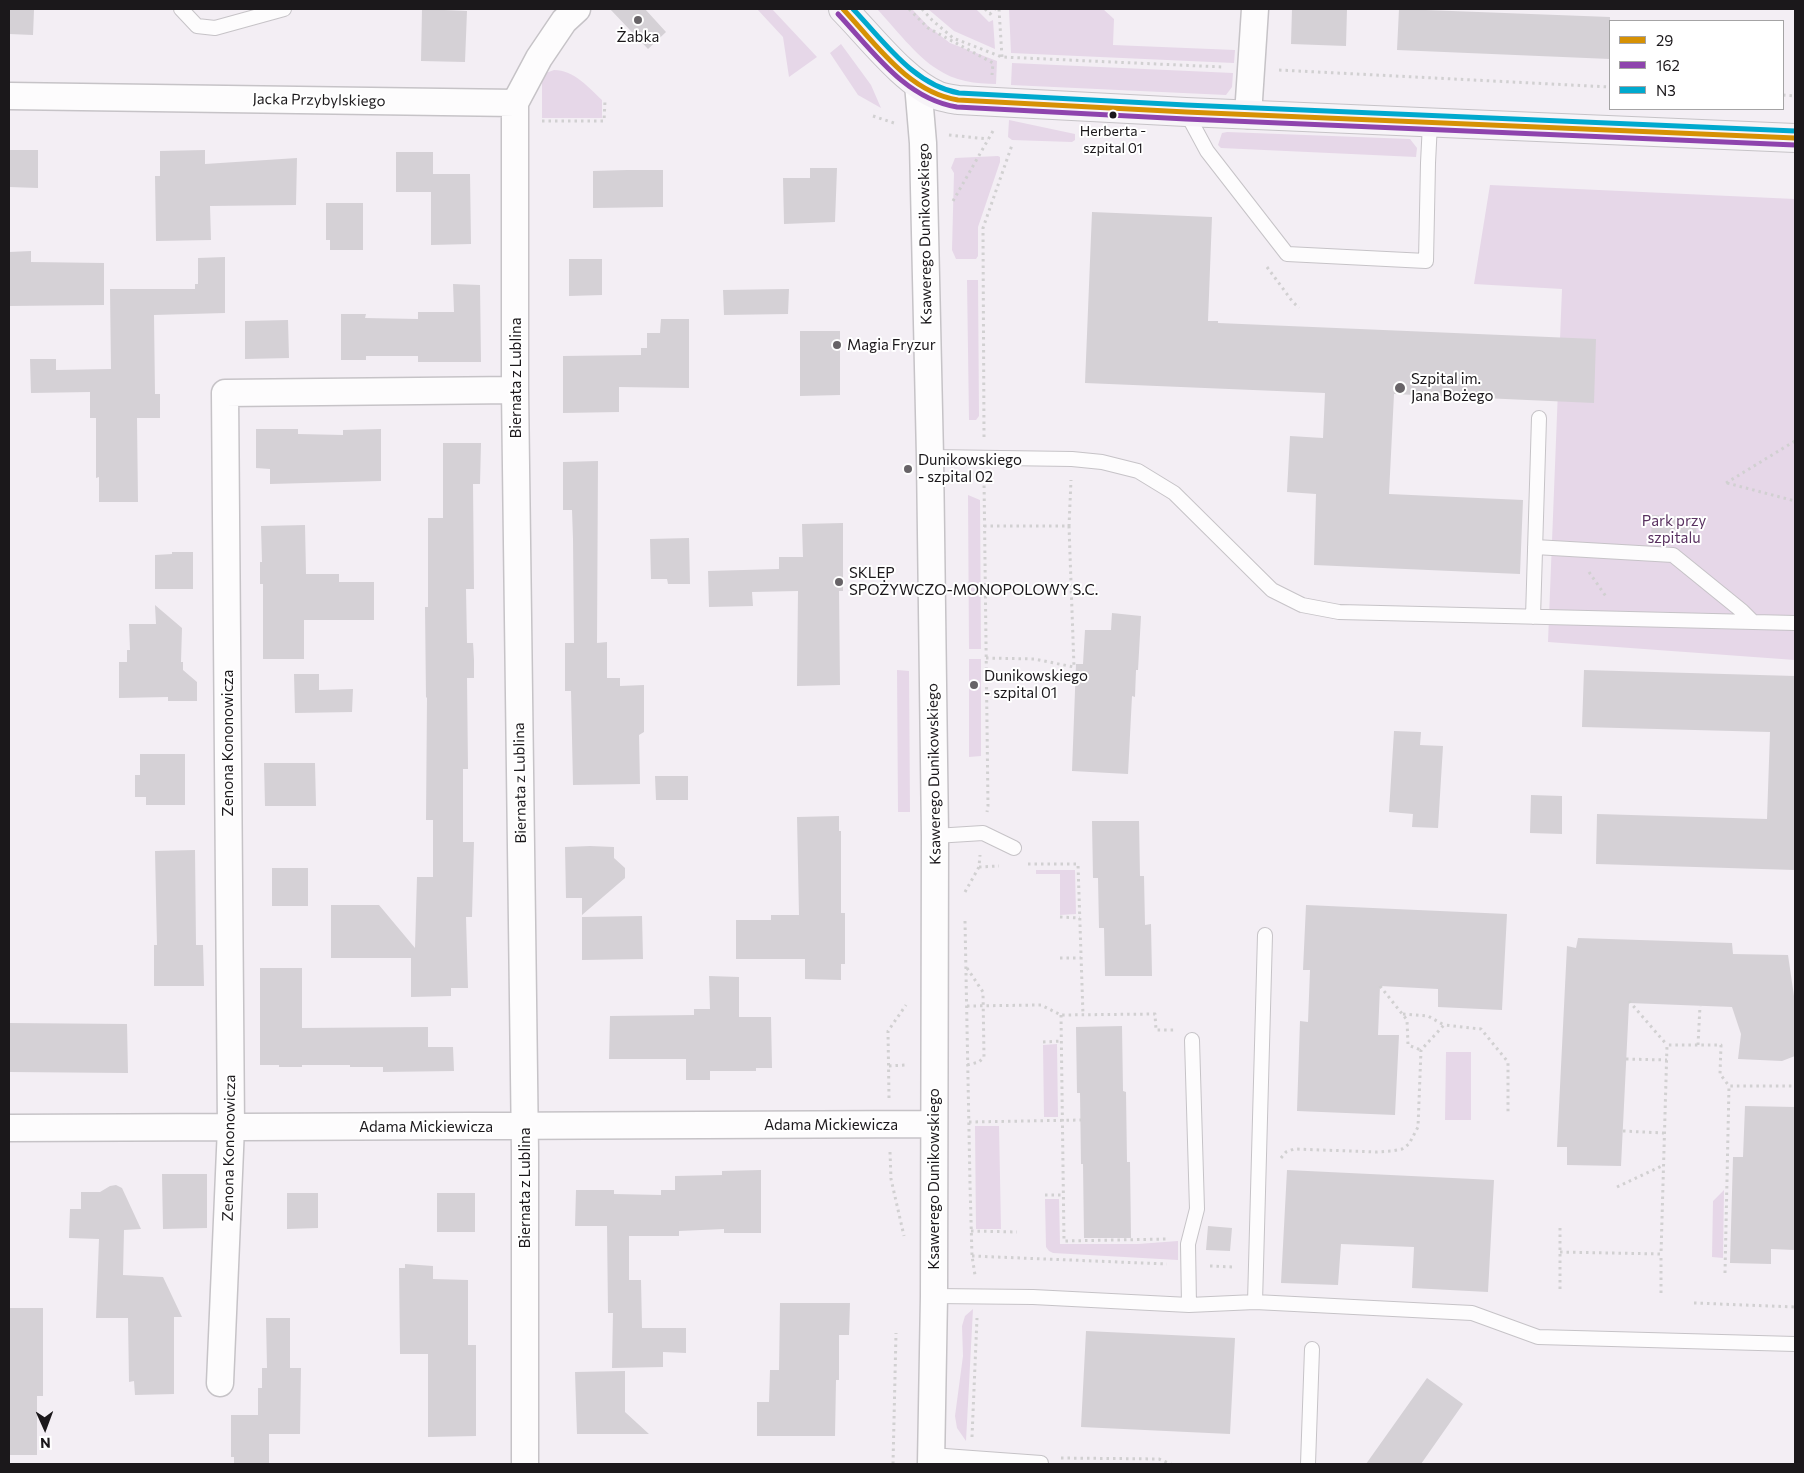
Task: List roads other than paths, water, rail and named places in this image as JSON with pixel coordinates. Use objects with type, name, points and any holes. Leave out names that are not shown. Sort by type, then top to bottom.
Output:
[{"type":"street","points":[[844,9],[901,71],[918,84],[939,96],[958,100],[1248,115],[1795,138]]},
{"type":"street","points":[[1248,115],[1255,9]]},
{"type":"street","points":[[515,103],[565,13]]},
{"type":"street","name":"Ksawerego Dunikowskiego","points":[[918,84],[923,143],[930,457],[935,836],[934,1296],[931,1460]]},
{"type":"street","name":"Jacka Przybylskiego","points":[[9,96],[515,103]]},
{"type":"street","name":"Biernata z Lublina","points":[[515,103],[515,390],[524,1126],[525,1464]]},
{"type":"street","name":"Zenona Kononowicza","points":[[220,1383],[231,1127],[225,394],[515,390]]},
{"type":"street","name":"Adama Mickiewicza","points":[[9,1128],[934,1124]]},
{"type":"lane","points":[[181,9],[197,26],[215,28],[284,9]]},
{"type":"lane","points":[[1186,112],[1207,151],[1287,254],[1426,261],[1430,123]]},
{"type":"lane","points":[[1533,617],[1539,418]]},
{"type":"lane","points":[[930,457],[1072,459],[1102,462],[1138,470],[1174,493],[1272,590],[1302,605],[1339,612],[1795,623]]},
{"type":"lane","points":[[1535,547],[1673,555],[1753,622]]},
{"type":"lane","points":[[935,836],[983,833],[1014,848]]},
{"type":"lane","points":[[1255,1302],[1265,935]]},
{"type":"lane","points":[[1187,1035],[1197,1209],[1188,1244],[1189,1305]]},
{"type":"lane","points":[[934,1296],[1189,1305],[1255,1302],[1472,1312],[1538,1337],[1795,1344]]},
{"type":"lane","points":[[1308,1464],[1312,1350]]},
{"type":"lane","points":[[931,1460],[1041,1464]]},
{"type":"place","name":"Żabka","points":[[638,20]]},
{"type":"place","name":"Herberta - szpital 01","points":[[1113,115]]},
{"type":"place","name":"Magia Fryzur","points":[[837,345]]},
{"type":"place","name":"Szpital im. Jana Bożego","points":[[1400,388]]},
{"type":"place","name":"Dunikowskiego - szpital 02","points":[[908,469]]},
{"type":"place","name":"SKLEP SPOŻYWCZO-MONOPOLOWY S.C.","points":[[839,582]]},
{"type":"place","name":"Dunikowskiego - szpital 01","points":[[974,685]]},
{"type":"park label","name":"Park przy szpitalu","points":[[1674,530]]}]
